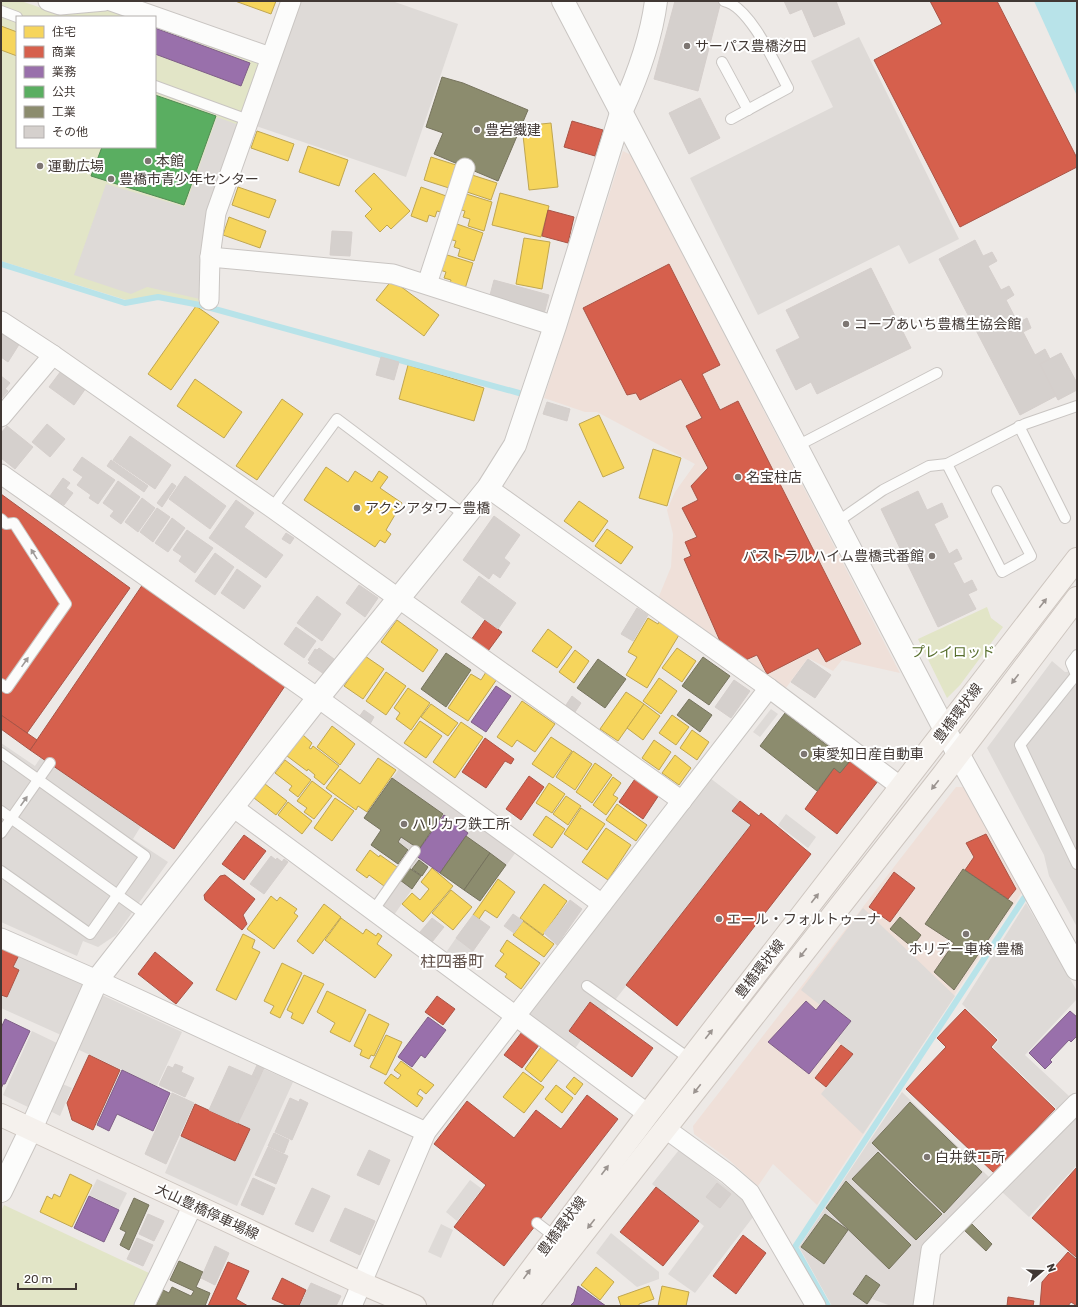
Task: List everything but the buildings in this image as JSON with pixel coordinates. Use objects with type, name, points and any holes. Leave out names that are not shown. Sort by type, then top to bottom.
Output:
[{"type":"main road","name":"豊橋環状線","points":[[504,1306],[554,1236],[1077,559]]},
{"type":"main road","name":"豊橋環状線","points":[[526,1306],[959,754],[1077,598]]},
{"type":"main road","name":"大山豊橋停車場線","points":[[1,1115],[361,1283],[415,1306]]},
{"type":"street","points":[[48,1],[60,5],[105,1]]},
{"type":"street","points":[[111,1],[154,16]]},
{"type":"street","points":[[209,300],[210,257],[216,213],[291,1]]},
{"type":"street","points":[[563,1],[622,110],[945,730],[1077,969]]},
{"type":"street","points":[[1,1191],[31,1129],[97,980],[318,698],[488,488],[515,444],[555,326],[622,110],[634,84],[650,37],[656,1]]},
{"type":"street","points":[[156,17],[270,57]]},
{"type":"street","points":[[427,284],[465,168]]},
{"type":"street","points":[[210,257],[393,274],[555,326]]},
{"type":"street","points":[[1,321],[53,355],[272,508],[682,802]]},
{"type":"street","points":[[1,417],[53,355]]},
{"type":"street","points":[[1,474],[318,698],[602,904]]},
{"type":"street","points":[[488,488],[769,688],[901,787]]},
{"type":"street","points":[[352,1306],[426,1132],[514,1016],[682,802],[769,688]]},
{"type":"street","points":[[233,807],[648,1114]]},
{"type":"street","points":[[1,938],[97,980],[426,1132]]},
{"type":"street","points":[[923,1306],[931,1250],[1077,1103]]},
{"type":"street","points":[[666,1129],[728,1174],[750,1193],[816,1306]]},
{"type":"street","points":[[144,1306],[192,1205]]},
{"type":"lane","points":[[724,1],[730,2],[756,27],[788,88],[731,119]]},
{"type":"lane","points":[[1,11],[16,17]]},
{"type":"lane","points":[[722,62],[748,110]]},
{"type":"lane","points":[[156,86],[248,120]]},
{"type":"lane","points":[[797,446],[937,373]]},
{"type":"lane","points":[[837,522],[883,490],[929,466],[947,464],[1019,426],[1077,406]]},
{"type":"lane","points":[[272,508],[337,419],[466,516]]},
{"type":"lane","points":[[1019,426],[1065,518]]},
{"type":"lane","points":[[947,464],[1002,572],[1031,556],[996,491]]},
{"type":"lane","points":[[1,684],[7,688],[66,604],[14,524],[3,524]]},
{"type":"lane","points":[[1077,655],[1070,663],[1077,676],[1020,745],[1077,864]]},
{"type":"lane","points":[[1,753],[145,856],[90,934],[1,871]]},
{"type":"lane","points":[[1,833],[50,763]]},
{"type":"lane","points":[[1,811],[147,916]]},
{"type":"lane","points":[[373,911],[415,851]]},
{"type":"lane","points":[[586,986],[690,1059]]},
{"type":"lane","points":[[537,1223],[554,1236]]},
{"type":"shaded area","points":[[300,1],[392,1],[458,24],[406,177],[256,126]]},
{"type":"shaded area","points":[[859,37],[959,239],[909,264],[899,245],[758,315],[690,178],[833,107],[811,61]]},
{"type":"shaded area","points":[[217,117],[239,125],[200,299],[147,287],[131,294],[74,275],[106,184],[185,207]]},
{"type":"shaded area","points":[[623,151],[631,155],[900,673],[842,660],[833,671],[808,658],[783,692],[657,601],[671,567],[673,534],[667,510],[675,492],[695,464],[597,412],[585,412],[544,398]]},
{"type":"shaded area","points":[[1052,661],[1065,672],[1077,671],[1077,927],[1049,876],[1044,855],[987,748]]},
{"type":"shaded area","points":[[771,709],[778,714],[760,737],[753,732]]},
{"type":"shaded area","points":[[1,743],[35,766],[41,757],[141,826],[133,839],[168,862],[116,935],[98,947],[83,941],[77,956],[1,922]]},
{"type":"shaded area","points":[[399,769],[516,852],[480,901],[429,865],[394,915],[374,901],[399,865],[371,845],[381,830],[364,818]]},
{"type":"shaded area","points":[[710,778],[740,801],[733,811],[751,825],[605,1013],[589,1002],[569,1031],[581,1040],[574,1050],[529,1015]]},
{"type":"shaded area","points":[[956,787],[963,787],[1022,892],[817,1205],[773,1164],[758,1186],[728,1159],[694,1134],[693,1126]]},
{"type":"shaded area","points":[[786,814],[816,837],[808,848],[778,825]]},
{"type":"shaded area","points":[[1026,903],[1077,991],[1077,999],[1025,1055],[1069,1096],[1057,1109],[993,1047],[999,1040],[962,1004]]},
{"type":"shaded area","points":[[863,908],[955,996],[863,1134],[821,1094],[853,1054],[836,1040],[851,1021],[825,1000],[820,1005],[801,990]]},
{"type":"shaded area","points":[[456,938],[473,951],[462,966],[445,954]]},
{"type":"shaded area","points":[[19,955],[84,985],[61,1035],[1,1008],[1,995],[7,997],[19,970],[13,967]]},
{"type":"shaded area","points":[[102,995],[182,1032],[157,1086],[77,1049]]},
{"type":"shaded area","points":[[32,1031],[59,1044],[30,1108],[3,1095]]},
{"type":"shaded area","points":[[264,1069],[293,1082],[237,1206],[165,1173],[195,1104],[238,1123]]},
{"type":"shaded area","points":[[60,1083],[72,1088],[60,1116],[48,1110]]},
{"type":"shaded area","points":[[902,1092],[991,1179],[927,1247],[919,1306],[891,1306],[872,1299],[867,1306],[832,1306],[799,1247]]},
{"type":"shaded area","points":[[1077,1111],[1077,1165],[1029,1217],[1001,1191]]},
{"type":"shaded area","points":[[679,1150],[744,1201],[753,1217],[695,1293],[668,1274],[704,1226],[652,1184]]},
{"type":"shaded area","points":[[97,1179],[127,1193],[119,1209],[89,1195]]},
{"type":"shaded area","points":[[470,1180],[482,1189],[457,1221],[446,1212]]},
{"type":"shaded area","points":[[441,1224],[453,1230],[441,1258],[428,1252]]},
{"type":"shaded area","points":[[611,1233],[659,1272],[659,1279],[637,1287],[596,1253]]},
{"type":"green space","name":"豊橋市青少年センター","points":[[1,1],[21,1],[59,14],[109,10],[126,16],[16,16],[16,148],[156,148],[156,26],[259,63],[239,125],[198,303],[158,295],[126,300],[1,261]]},
{"type":"green space","name":"プレイロッド","points":[[987,607],[991,618],[1003,627],[960,685],[947,698],[918,639]]},
{"type":"green space","points":[[4,1205],[149,1273],[134,1306],[1,1306],[1,1211]]},
{"type":"water","points":[[1034,1],[1077,1],[1077,96]]},
{"type":"waterway","points":[[1,264],[125,303],[158,297],[200,305],[519,393]]},
{"type":"waterway","points":[[828,1306],[795,1247],[1024,898]]},
{"type":"place","name":"サーパス豊橋汐田","points":[[687,46]]},
{"type":"place","name":"豊岩鐵建","points":[[477,130]]},
{"type":"place","name":"本館","points":[[148,161]]},
{"type":"place","name":"運動広場","points":[[40,166]]},
{"type":"place","name":"豊橋市青少年センター","points":[[111,179]]},
{"type":"place","name":"コープあいち豊橋生協会館","points":[[846,324]]},
{"type":"place","name":"名宝柱店","points":[[738,477]]},
{"type":"place","name":"アクシアタワー豊橋","points":[[357,508]]},
{"type":"place","name":"パストラルハイム豊橋弐番館","points":[[932,556]]},
{"type":"place","name":"東愛知日産自動車","points":[[804,754]]},
{"type":"place","name":"ハリカワ鉄工所","points":[[404,824]]},
{"type":"place","name":"エール・フォルトゥーナ","points":[[719,919]]},
{"type":"place","name":"ホリデー車検 豊橋","points":[[966,934]]},
{"type":"place","name":"白井鉄工所","points":[[927,1157]]},
{"type":"district","name":"柱四番町","points":[[452,961]]}]
